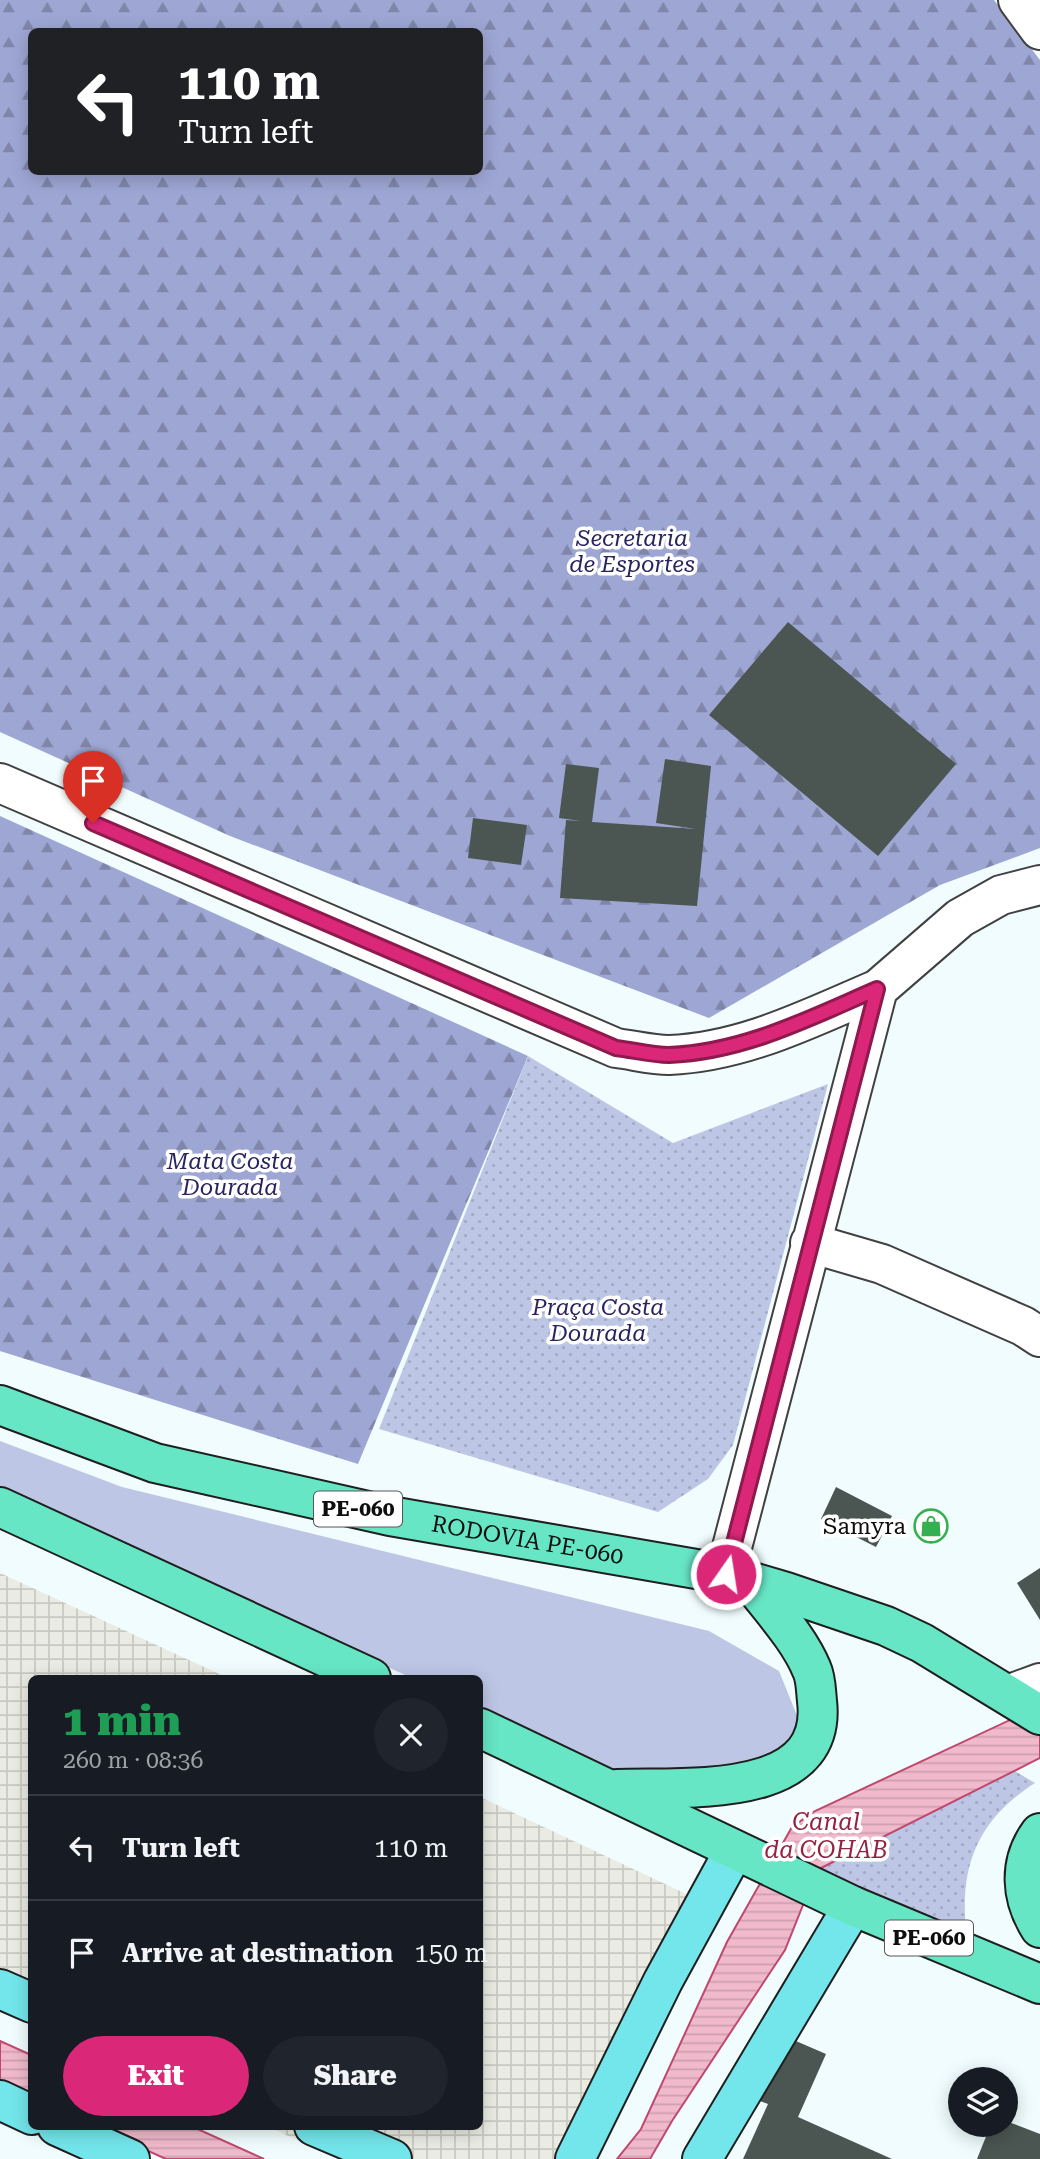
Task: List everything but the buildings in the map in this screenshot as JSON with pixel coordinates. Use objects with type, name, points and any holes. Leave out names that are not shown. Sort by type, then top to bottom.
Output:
[{"type":"highway","name":"RODOVIA PE-060","points":[[0,1405],[155,1463],[390,1516],[738,1578],[886,1626],[1030,1700]]},
{"type":"highway","points":[[0,1507],[364,1675]]},
{"type":"highway","points":[[611,1789],[748,1783],[782,1773],[807,1749],[819,1721],[813,1671],[738,1578]]},
{"type":"highway","name":"PE-060","points":[[483,1729],[853,1906],[1040,1984]]},
{"type":"highway","points":[[1040,1833],[1023,1869],[1027,1908],[1040,1928]]},
{"type":"main road","points":[[575,2159],[584,2146],[663,1981],[748,1858]]},
{"type":"main road","points":[[702,2159],[853,1906]]},
{"type":"main road","points":[[0,1989],[28,2001]]},
{"type":"main road","points":[[0,2101],[28,2113]]},
{"type":"main road","points":[[66,2130],[130,2159]]},
{"type":"main road","points":[[323,2130],[392,2159]]},
{"type":"street","points":[[1018,0],[1040,30]]},
{"type":"street","points":[[0,783],[616,1048],[666,1055],[721,1051],[776,1032],[877,989],[960,918],[1001,895],[1040,886]]},
{"type":"street","points":[[738,1578],[810,1243],[877,989]]},
{"type":"street","points":[[810,1243],[882,1264],[1023,1326],[1040,1337]]},
{"type":"shaded area","points":[[0,1573],[221,1675],[28,1675],[28,2020],[0,2007]]},
{"type":"shaded area","points":[[483,1798],[714,1907],[588,2159],[339,2159],[275,2130],[483,2130]]},
{"type":"green space","name":"Secretaria de Esportes","points":[[0,0],[994,0],[1040,60],[1040,848],[940,885],[709,1018],[230,836],[0,732]]},
{"type":"green space","name":"Mata Costa Dourada","points":[[0,816],[528,1056],[358,1464],[0,1351]]},
{"type":"green space","name":"Praça Costa Dourada","points":[[528,1056],[673,1143],[828,1084],[733,1445],[708,1479],[658,1512],[379,1429]]},
{"type":"green space","points":[[0,1441],[122,1487],[709,1631],[779,1671],[800,1723],[775,1756],[729,1773],[609,1770],[483,1711],[483,1675],[405,1675],[0,1493]]},
{"type":"green space","points":[[1013,1770],[1035,1783],[997,1815],[974,1852],[965,1895],[968,1946],[817,1870]]},
{"type":"water","name":"Canal da COHAB","points":[[1040,1706],[1040,1758],[817,1870],[785,1950],[672,2121],[650,2159],[617,2159],[641,2129],[727,1942],[792,1827],[815,1811]]},
{"type":"water","points":[[0,2041],[28,2054],[28,2098],[0,2084]]},
{"type":"water","points":[[102,2130],[200,2130],[264,2159],[166,2159]]},
{"type":"place","name":"Samyra","points":[[931,1526]]},
{"type":"route","points":[[93,823],[616,1048],[666,1055],[721,1051],[776,1032],[877,989],[747,1483],[726,1574]]}]
